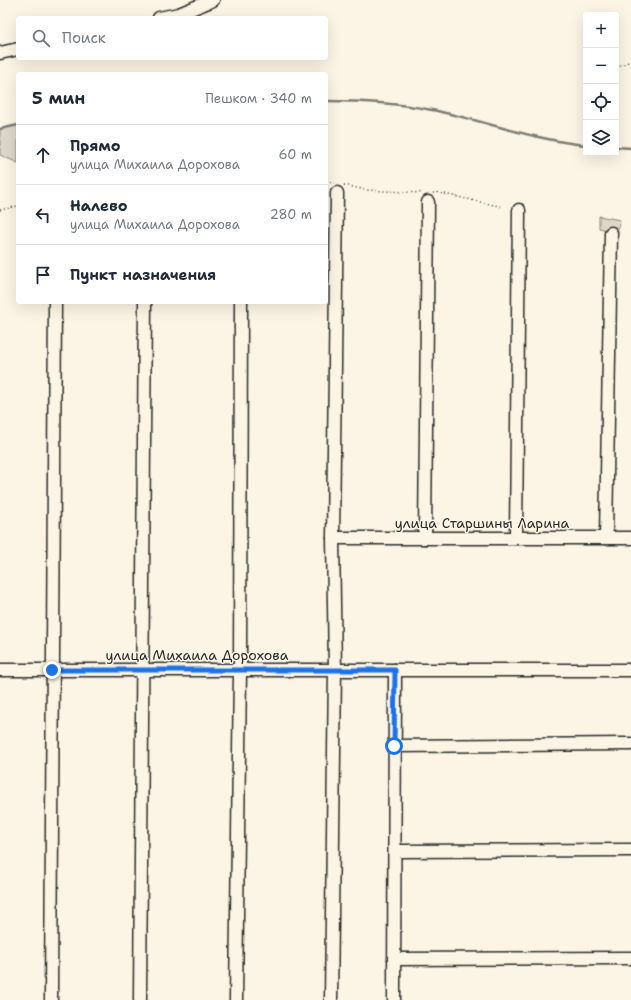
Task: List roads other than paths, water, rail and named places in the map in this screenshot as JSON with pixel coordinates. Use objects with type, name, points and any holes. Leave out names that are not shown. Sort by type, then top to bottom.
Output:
[{"type":"street","points":[[169,16],[179,14],[213,0]]},
{"type":"street","points":[[0,53],[16,49]]},
{"type":"street","points":[[331,1000],[335,670],[333,538],[337,193]]},
{"type":"street","points":[[424,538],[429,196]]},
{"type":"street","points":[[516,538],[519,210]]},
{"type":"street","points":[[606,538],[610,233]]},
{"type":"street","points":[[51,1000],[52,670],[56,304]]},
{"type":"street","points":[[140,1000],[145,304]]},
{"type":"street","points":[[236,1000],[240,670],[241,304]]},
{"type":"street","name":"улица Старшины Ларина","points":[[333,538],[631,538]]},
{"type":"street","name":"улица Михаила Дорохова","points":[[0,670],[631,670]]},
{"type":"street","points":[[394,1000],[395,670]]},
{"type":"street","points":[[394,746],[631,744]]},
{"type":"street","points":[[395,852],[631,850]]},
{"type":"street","points":[[394,959],[631,958]]},
{"type":"waterway","points":[[328,101],[379,103],[419,108],[451,114],[547,139],[583,145]]},
{"type":"waterway","points":[[0,129],[16,125]]},
{"type":"waterway","points":[[619,147],[631,148]]}]
